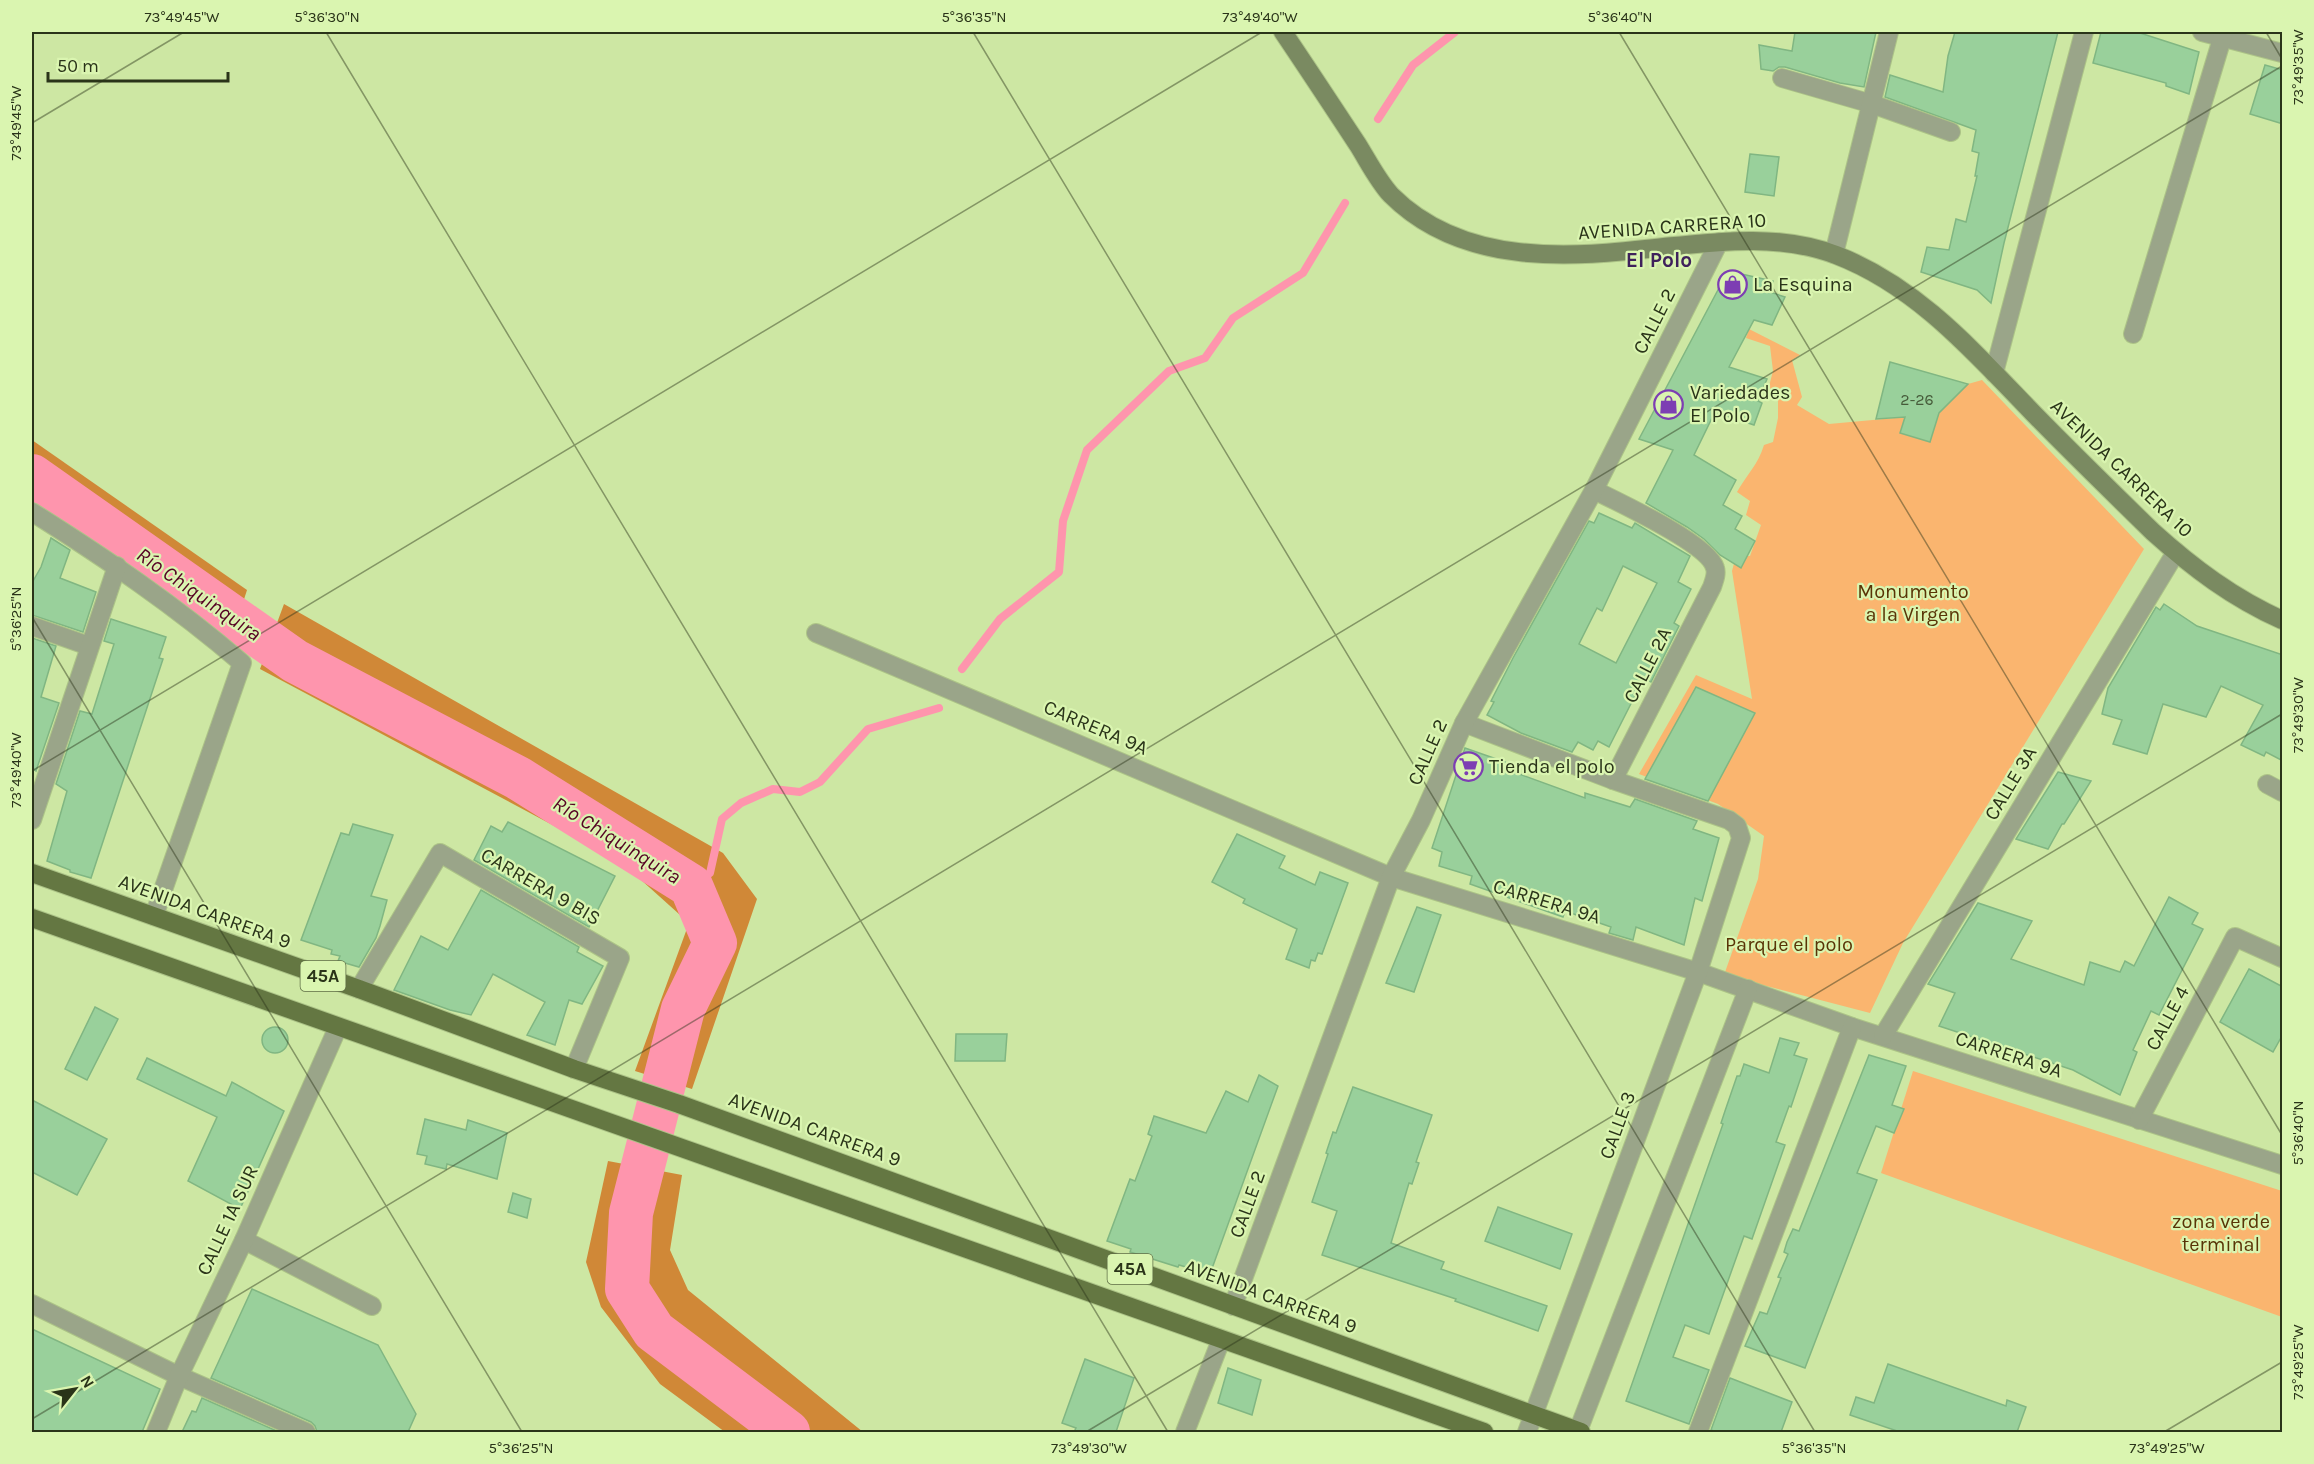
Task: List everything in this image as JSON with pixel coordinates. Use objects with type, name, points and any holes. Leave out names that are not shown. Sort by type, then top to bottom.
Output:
[{"type":"main road","name":"AVENIDA CARRERA 10","points":[[1283,32],[1390,194],[1445,233],[1476,244],[1541,256],[1719,242],[1778,242],[1834,254],[1867,268],[1930,310],[2106,486],[2176,552],[2220,586],[2256,608],[2283,620]]},
{"type":"main road","name":"AVENIDA CARRERA 9","points":[[34,878],[154,916],[360,989],[574,1069],[679,1104],[1580,1432]]},
{"type":"main road","name":"45A","points":[[32,918],[1484,1432]]},
{"type":"street","points":[[1834,254],[1889,32]]},
{"type":"street","points":[[1994,373],[2084,32]]},
{"type":"street","points":[[2202,32],[2223,34],[2283,53]]},
{"type":"street","points":[[2133,334],[2223,34]]},
{"type":"street","points":[[1782,78],[1872,104],[1952,132]]},
{"type":"street","name":"CALLE 2","points":[[1233,1306],[1391,877],[1421,820],[1464,723],[1593,490],[1719,242]]},
{"type":"street","name":"CALLE 2A","points":[[1593,490],[1701,548],[1715,568],[1716,577],[1613,780]]},
{"type":"street","points":[[32,512],[117,566],[171,605],[242,663],[154,916]]},
{"type":"street","name":"CALLE 3A","points":[[1883,1036],[2176,552]]},
{"type":"street","points":[[32,820],[117,566]]},
{"type":"street","points":[[32,626],[89,646]]},
{"type":"street","name":"CARRERA 9A","points":[[816,633],[1391,877],[1698,972],[1852,1026],[2283,1165]]},
{"type":"street","points":[[1464,723],[1613,780]]},
{"type":"street","name":"CALLE 3","points":[[1527,1432],[1698,972],[1740,846],[1740,831],[1729,820],[1613,780]]},
{"type":"street","name":"CARRERA 9 BIS","points":[[360,989],[440,853],[620,958],[574,1069]]},
{"type":"street","name":"CALLE 4","points":[[2139,1120],[2235,937],[2283,958]]},
{"type":"street","points":[[1580,1432],[1748,989]]},
{"type":"street","name":"CALLE 1A SUR","points":[[156,1432],[179,1376],[244,1239],[338,1026]]},
{"type":"street","points":[[1698,1432],[1852,1026]]},
{"type":"street","points":[[244,1239],[372,1306]]},
{"type":"street","points":[[32,1304],[179,1376],[306,1432]]},
{"type":"street","points":[[1185,1432],[1221,1340]]},
{"type":"green space","name":"Monumento a la Virgen","points":[[1749,329],[1800,355],[1792,360],[1802,397],[1797,405],[1829,424],[1938,414],[1968,384],[1982,380],[2144,549],[1903,943],[1870,1013],[1724,975],[1758,879],[1764,836],[1718,804],[1639,774],[1696,675],[1752,699],[1732,571],[1736,556],[1750,556],[1761,525],[1746,515],[1750,501],[1737,492],[1764,445],[1773,442],[1778,418],[1778,397],[1767,394],[1773,371],[1770,346],[1746,338]]},
{"type":"green space","name":"zona verde terminal","points":[[1913,1071],[2282,1191],[2282,1317],[1881,1173]]},
{"type":"shaded area","points":[[32,440],[247,590],[232,637],[32,497]]},
{"type":"shaded area","points":[[284,604],[723,853],[757,899],[692,1089],[635,1071],[689,923],[620,861],[260,669]]},
{"type":"shaded area","points":[[608,1161],[682,1175],[670,1250],[688,1290],[863,1432],[725,1432],[660,1384],[601,1307],[586,1262]]},
{"type":"building","points":[[1795,32],[1876,32],[1864,87],[1840,83],[1785,67],[1779,67],[1773,71],[1761,69],[1759,45],[1792,51]]},
{"type":"building","points":[[1955,32],[2058,32],[1991,303],[1977,290],[1921,272],[1927,247],[1949,250],[1956,219],[1966,222],[1977,176],[1975,176],[1979,153],[1972,151],[1976,130],[1885,97],[1890,75],[1943,92],[1948,56]]},
{"type":"building","points":[[2101,32],[2137,32],[2199,52],[2189,94],[2166,86],[2166,83],[2093,63]]},
{"type":"building","points":[[2265,65],[2283,70],[2283,124],[2250,114]]},
{"type":"building","points":[[1750,154],[1779,157],[1774,196],[1745,192]]},
{"type":"building","points":[[1728,271],[1773,281],[1770,292],[1785,297],[1772,325],[1754,320],[1729,367],[1767,379],[1758,401],[1762,403],[1754,425],[1715,412],[1694,455],[1736,480],[1723,505],[1742,516],[1735,529],[1755,541],[1741,568],[1720,555],[1704,539],[1687,527],[1646,503],[1673,450],[1639,439]]},
{"type":"building","points":[[1890,362],[1968,384],[1939,413],[1930,442],[1900,433],[1905,417],[1876,419]]},
{"type":"building","points":[[1599,513],[1632,528],[1635,523],[1690,556],[1678,582],[1691,589],[1674,623],[1679,626],[1651,682],[1644,678],[1609,747],[1598,741],[1593,750],[1578,742],[1572,752],[1521,733],[1487,715],[1494,702],[1491,701],[1513,658],[1589,521],[1594,523]],"holes":[[[1623,566],[1657,583],[1616,663],[1579,644],[1597,608],[1602,611]]]},
{"type":"building","points":[[51,538],[70,550],[60,578],[96,592],[83,632],[32,615],[32,583],[41,567]]},
{"type":"building","points":[[2164,604],[2197,626],[2283,655],[2283,761],[2266,752],[2264,756],[2241,745],[2263,705],[2221,686],[2206,717],[2163,704],[2147,754],[2113,744],[2122,720],[2102,714],[2108,688],[2156,607],[2160,610]]},
{"type":"building","points":[[111,619],[166,637],[159,658],[163,659],[91,878],[70,872],[70,870],[47,861],[67,791],[56,784],[80,711],[92,714],[114,644],[104,641]]},
{"type":"building","points":[[32,638],[56,646],[41,697],[59,703],[36,771],[32,768]]},
{"type":"building","points":[[1696,687],[1755,713],[1708,801],[1645,779]]},
{"type":"building","points":[[1465,748],[1505,762],[1503,768],[1585,798],[1585,793],[1630,807],[1635,799],[1697,821],[1693,829],[1719,838],[1702,901],[1695,898],[1684,945],[1636,927],[1633,940],[1609,933],[1611,927],[1565,911],[1563,917],[1470,884],[1472,876],[1439,866],[1442,852],[1432,848]]},
{"type":"building","points":[[2058,772],[2091,781],[2048,849],[2016,839]]},
{"type":"building","points":[[508,822],[615,876],[589,927],[474,860],[491,826],[502,832]]},
{"type":"building","points":[[353,824],[393,835],[371,896],[387,900],[376,938],[359,967],[338,961],[340,956],[331,954],[332,950],[301,940],[341,833],[349,835]]},
{"type":"building","points":[[1237,834],[1285,856],[1279,868],[1315,885],[1320,872],[1348,883],[1322,954],[1318,953],[1315,961],[1311,960],[1309,968],[1286,959],[1297,929],[1243,903],[1245,899],[1212,882]]},
{"type":"building","points":[[481,890],[579,947],[577,952],[603,966],[582,1004],[569,1000],[555,1045],[527,1035],[545,1002],[493,974],[471,1015],[394,990],[421,936],[448,950]]},
{"type":"building","points":[[2169,897],[2198,913],[2192,924],[2203,929],[2159,1015],[2151,1011],[2133,1050],[2137,1052],[2120,1095],[2073,1070],[1939,1026],[1955,993],[1928,984],[1978,903],[2032,921],[2011,959],[2084,985],[2090,962],[2120,972],[2125,961],[2134,966]]},
{"type":"building","points":[[1417,907],[1441,915],[1414,992],[1386,983]]},
{"type":"building","points":[[2249,969],[2283,987],[2283,1034],[2273,1052],[2220,1022]]},
{"type":"building","points":[[95,1007],[118,1019],[87,1080],[65,1069]]},
{"type":"building","points":[[275,1027],[284,1031],[288,1040],[284,1049],[275,1053],[266,1049],[262,1040],[266,1031]]},
{"type":"building","points":[[956,1034],[1007,1034],[1005,1061],[955,1061]]},
{"type":"building","points":[[1780,1038],[1799,1043],[1794,1055],[1807,1059],[1791,1107],[1789,1106],[1776,1142],[1785,1145],[1752,1239],[1744,1236],[1709,1334],[1685,1325],[1673,1357],[1709,1370],[1689,1424],[1626,1401],[1723,1124],[1721,1123],[1737,1076],[1740,1076],[1744,1064],[1769,1073]]},
{"type":"building","points":[[1869,1055],[1906,1066],[1892,1105],[1904,1109],[1894,1133],[1876,1126],[1857,1173],[1877,1180],[1805,1368],[1745,1346],[1760,1312],[1767,1314],[1781,1278],[1778,1277],[1788,1254],[1784,1252],[1787,1242],[1793,1229],[1799,1231]]},
{"type":"building","points":[[147,1058],[226,1096],[232,1082],[284,1111],[240,1209],[188,1181],[217,1117],[137,1079]]},
{"type":"building","points":[[1259,1075],[1278,1086],[1210,1274],[1130,1252],[1131,1249],[1107,1241],[1130,1179],[1135,1181],[1152,1136],[1148,1134],[1154,1116],[1206,1133],[1226,1091],[1248,1102]]},
{"type":"building","points":[[1353,1087],[1432,1115],[1416,1162],[1419,1163],[1412,1184],[1409,1183],[1391,1243],[1444,1262],[1441,1269],[1547,1306],[1538,1331],[1455,1301],[1456,1299],[1322,1255],[1337,1211],[1312,1202],[1333,1132],[1336,1133]]},
{"type":"building","points":[[32,1100],[107,1139],[77,1195],[32,1172]]},
{"type":"building","points":[[425,1119],[466,1130],[468,1120],[507,1133],[497,1179],[447,1164],[446,1169],[425,1164],[427,1156],[417,1154]]},
{"type":"building","points":[[513,1193],[531,1199],[527,1218],[508,1212]]},
{"type":"building","points":[[1498,1207],[1572,1234],[1560,1269],[1485,1241]]},
{"type":"building","points":[[252,1289],[378,1345],[416,1414],[408,1432],[317,1432],[311,1422],[211,1378]]},
{"type":"building","points":[[32,1329],[160,1389],[142,1432],[32,1432]]},
{"type":"building","points":[[1085,1359],[1134,1378],[1116,1432],[1074,1432],[1076,1428],[1062,1423]]},
{"type":"building","points":[[1888,1364],[2006,1406],[2007,1400],[2026,1407],[2017,1432],[1900,1432],[1850,1415],[1856,1397],[1874,1403]]},
{"type":"building","points":[[1228,1368],[1261,1380],[1252,1415],[1218,1403]]},
{"type":"building","points":[[1730,1378],[1792,1402],[1781,1432],[1717,1432],[1711,1430]]},
{"type":"building","points":[[202,1398],[279,1432],[182,1432],[192,1411],[196,1412]]},
{"type":"waterway","points":[[1378,119],[1413,65],[1455,32]]},
{"type":"waterway","points":[[962,669],[1000,619],[1059,572],[1063,521],[1087,450],[1169,371],[1205,358],[1233,318],[1303,273],[1345,203]]},
{"type":"waterway","name":"Río Chiquinquira","points":[[32,476],[295,661],[518,778],[691,886],[715,943],[683,1009],[631,1213],[627,1289],[654,1331],[788,1432]]},
{"type":"waterway","points":[[691,886],[710,873],[722,819],[741,803],[773,789],[800,792],[820,782],[868,729],[939,708]]},
{"type":"place","name":"La Esquina","points":[[1732,284]]},
{"type":"place","name":"Variedades El Polo","points":[[1669,404]]},
{"type":"place","name":"Tienda el polo","points":[[1468,766]]},
{"type":"district","name":"El Polo","points":[[1659,260]]},
{"type":"park label","name":"Parque el polo","points":[[1789,944]]}]
